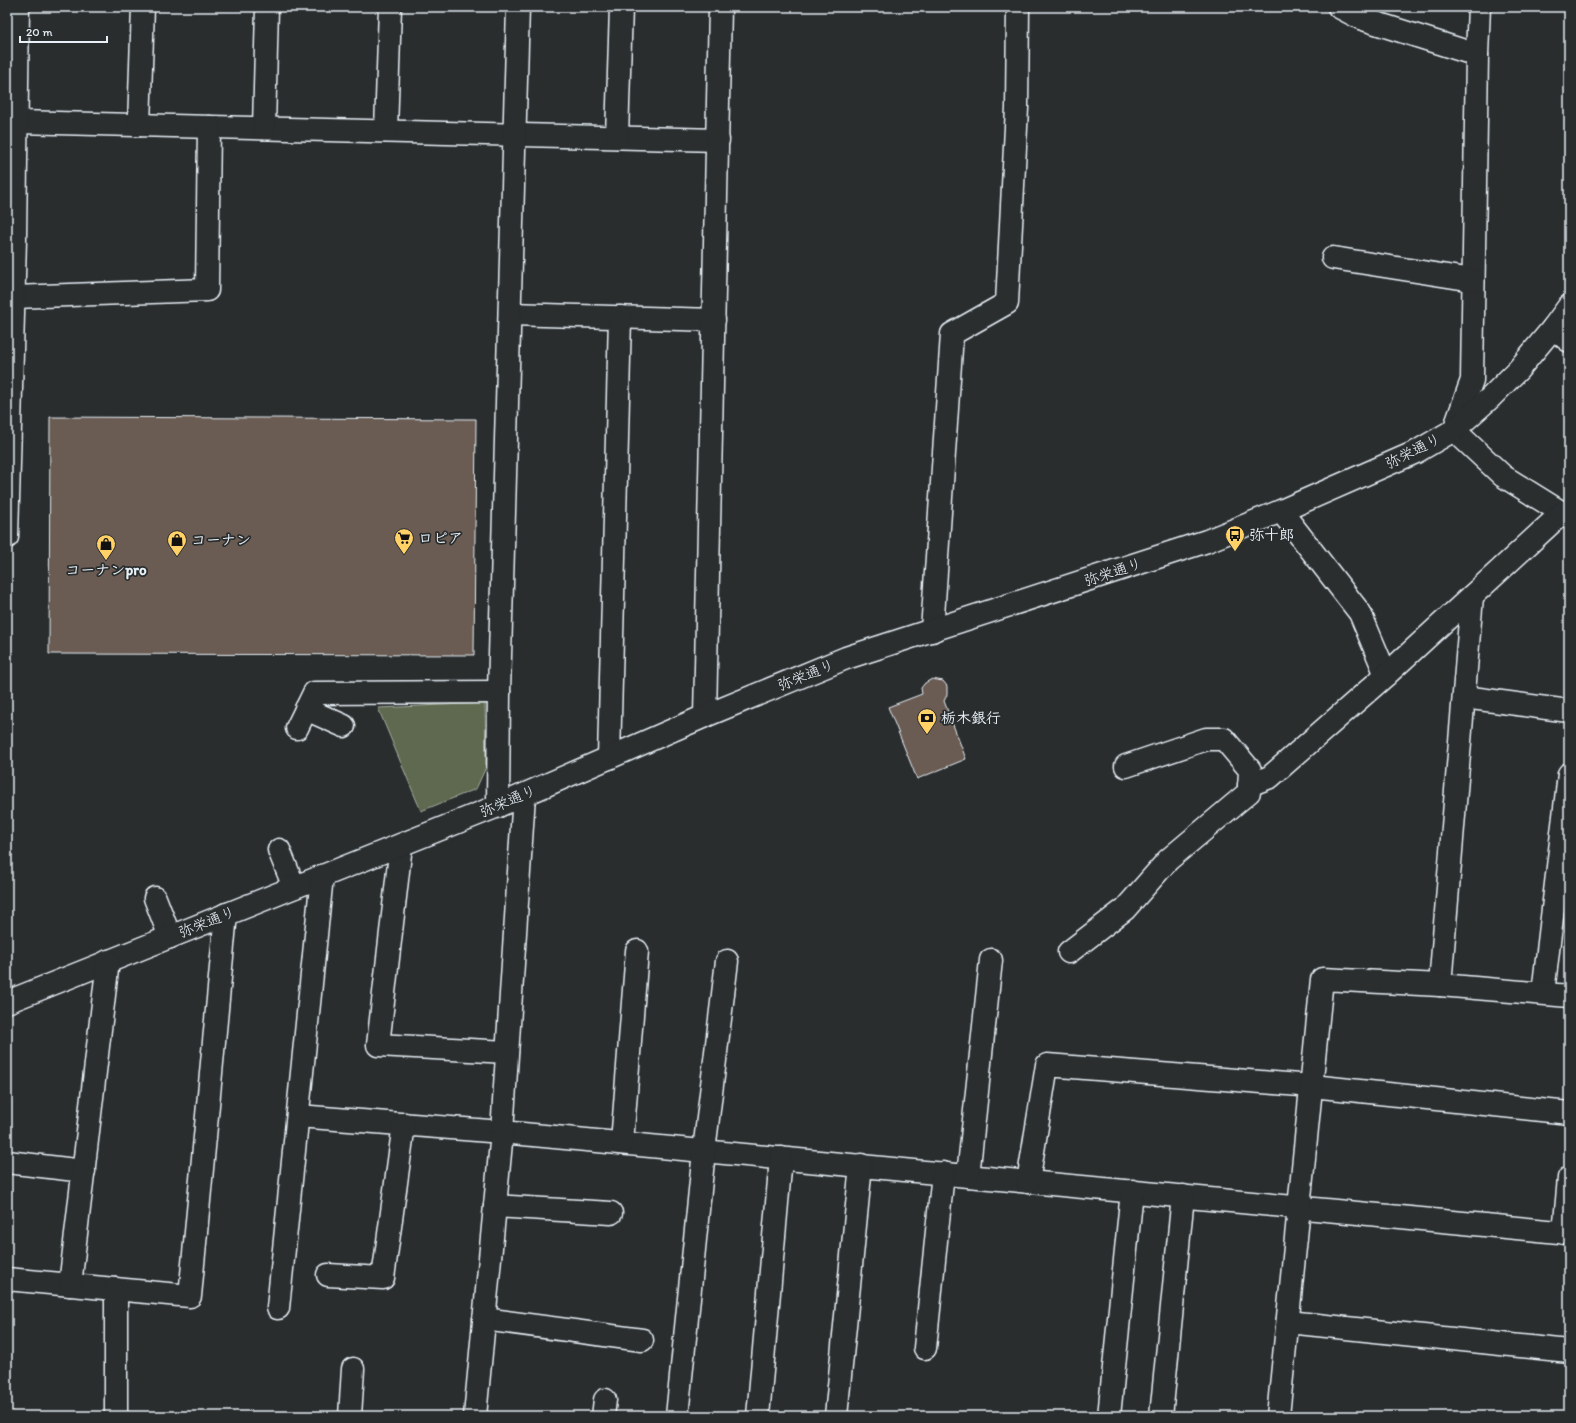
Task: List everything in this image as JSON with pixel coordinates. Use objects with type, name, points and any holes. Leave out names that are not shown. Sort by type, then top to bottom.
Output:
[{"type":"street","points":[[7,537],[14,297],[11,239],[18,122],[18,7]]},
{"type":"street","points":[[139,125],[143,7]]},
{"type":"street","points":[[264,128],[267,7]]},
{"type":"street","points":[[386,132],[390,7]]},
{"type":"street","points":[[498,806],[499,692],[518,7]]},
{"type":"street","points":[[617,137],[621,7]]},
{"type":"street","points":[[705,716],[720,7]]},
{"type":"street","points":[[932,631],[952,334],[1007,303],[1017,108],[1018,7]]},
{"type":"street","points":[[1339,7],[1360,18],[1477,55]]},
{"type":"street","points":[[1249,785],[1270,777],[1566,514],[1503,476],[1454,430],[1472,380],[1479,7]]},
{"type":"street","points":[[18,122],[718,140]]},
{"type":"street","points":[[14,297],[207,290],[209,127]]},
{"type":"street","points":[[1333,258],[1473,280]]},
{"type":"street","name":"弥栄通り","points":[[7,1002],[498,806],[705,716],[846,658],[1207,541],[1281,511],[1416,452],[1454,430],[1490,398],[1518,370],[1561,335],[1569,306]]},
{"type":"street","points":[[510,314],[714,320]]},
{"type":"street","points":[[609,758],[620,317]]},
{"type":"street","points":[[1281,511],[1360,613],[1386,675]]},
{"type":"street","points":[[1440,985],[1472,596]]},
{"type":"street","points":[[344,726],[302,718],[314,692],[499,692]]},
{"type":"street","points":[[1464,697],[1569,711]]},
{"type":"street","points":[[1068,952],[1125,909],[1168,860],[1249,792],[1250,770],[1224,739],[1206,739],[1126,766]]},
{"type":"street","points":[[1543,993],[1568,800],[1569,774]]},
{"type":"street","points":[[475,1416],[502,1132],[524,795]]},
{"type":"street","points":[[401,844],[378,1045],[507,1052]]},
{"type":"street","points":[[278,850],[294,887]]},
{"type":"street","points":[[278,1308],[322,876]]},
{"type":"street","points":[[155,898],[170,937]]},
{"type":"street","points":[[7,1279],[190,1296],[226,914]]},
{"type":"street","points":[[622,1143],[637,951]]},
{"type":"street","points":[[968,1176],[991,960]]},
{"type":"street","points":[[70,1285],[108,961]]},
{"type":"street","points":[[677,1416],[704,1151],[727,961]]},
{"type":"street","points":[[1278,1416],[1322,979],[1440,985],[1569,996]]},
{"type":"street","points":[[1028,1182],[1047,1065],[1312,1086],[1569,1113]]},
{"type":"street","points":[[298,1116],[502,1132],[861,1165],[1567,1233],[1569,1178]]},
{"type":"street","points":[[328,1275],[383,1278],[404,1124]]},
{"type":"street","points":[[758,1416],[781,1158]]},
{"type":"street","points":[[7,1162],[84,1171]]},
{"type":"street","points":[[836,1416],[861,1165]]},
{"type":"street","points":[[925,1348],[942,1173]]},
{"type":"street","points":[[1109,1416],[1132,1191]]},
{"type":"street","points":[[1161,1416],[1183,1196]]},
{"type":"street","points":[[495,1206],[611,1213]]},
{"type":"street","points":[[116,1289],[116,1416]]},
{"type":"street","points":[[484,1319],[642,1340]]},
{"type":"street","points":[[1288,1322],[1569,1351]]},
{"type":"street","points":[[350,1416],[353,1369]]},
{"type":"green space","points":[[485,703],[486,767],[476,789],[421,811],[378,708]]},
{"type":"building","points":[[50,417],[476,419],[474,655],[49,654]]},
{"type":"building","points":[[932,679],[943,681],[947,686],[947,695],[944,701],[966,759],[917,779],[888,707],[922,694],[921,688],[925,683]]},
{"type":"place","name":"弥十郎","points":[[1235,552]]},
{"type":"place","name":"ロピア","points":[[404,555]]},
{"type":"place","name":"コーナン","points":[[177,557]]},
{"type":"place","name":"コーナンpro","points":[[106,561]]},
{"type":"place","name":"栃木銀行","points":[[927,735]]}]
